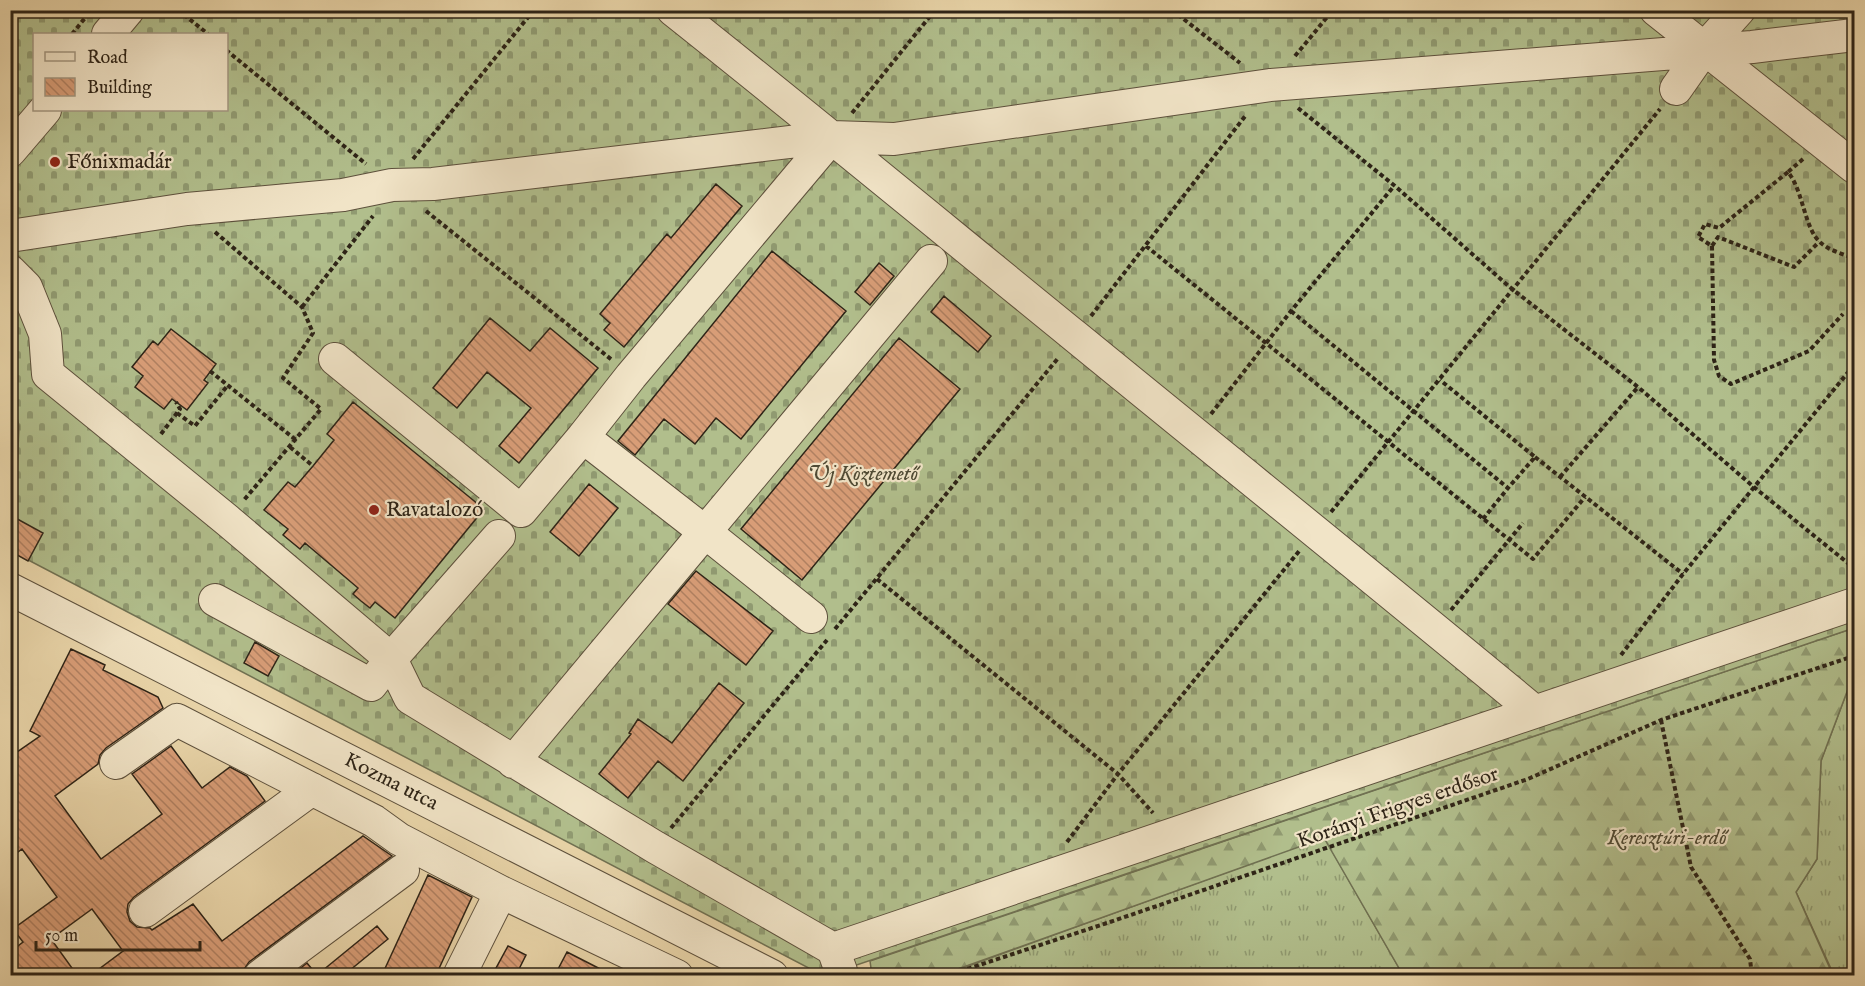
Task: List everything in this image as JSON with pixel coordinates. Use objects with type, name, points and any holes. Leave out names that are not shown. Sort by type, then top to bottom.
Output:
[{"type":"street","points":[[109,33],[128,10]]},
{"type":"street","points":[[673,10],[832,136],[1075,337],[1316,530],[1534,711]]},
{"type":"street","points":[[1656,10],[1854,167]]},
{"type":"street","points":[[1676,89],[1704,49],[1739,10]]},
{"type":"street","points":[[10,236],[187,208],[343,195],[392,185],[432,184],[832,136],[894,139],[1270,85],[1752,47],[1854,35]]},
{"type":"street","points":[[10,151],[44,111]]},
{"type":"street","points":[[335,359],[521,511],[832,136]]},
{"type":"street","points":[[513,762],[931,261]]},
{"type":"street","points":[[10,271],[26,287],[45,334],[48,374],[227,520],[391,659],[410,698],[655,847],[837,962],[1055,873],[1854,604]]},
{"type":"street","points":[[583,436],[811,617]]},
{"type":"street","points":[[215,600],[371,685],[499,536]]},
{"type":"street","name":"Kozma utca","points":[[10,589],[772,975]]},
{"type":"street","points":[[116,763],[177,720],[374,821],[399,839],[501,892],[677,975]]},
{"type":"street","points":[[145,911],[312,789]]},
{"type":"street","points":[[260,975],[404,870]]},
{"type":"street","points":[[459,975],[501,892]]},
{"type":"path","points":[[73,33],[92,10]]},
{"type":"path","points":[[178,10],[207,33]]},
{"type":"path","points":[[302,307],[381,205],[392,185],[534,10]]},
{"type":"path","points":[[832,136],[935,10]]},
{"type":"path","points":[[1172,10],[1270,85],[1395,186],[1512,289],[1638,387],[1755,488],[1854,568]]},
{"type":"path","points":[[655,847],[1075,337],[1270,85],[1333,10]]},
{"type":"path","points":[[228,52],[632,376]]},
{"type":"path","points":[[1055,873],[1057,855],[1118,774],[1676,89]]},
{"type":"path","points":[[1820,140],[1788,172],[1719,228],[1718,237],[1712,246],[1714,360],[1719,376],[1731,384],[1809,351],[1843,314]]},
{"type":"path","points":[[1788,172],[1796,182],[1811,231],[1819,242],[1854,259]]},
{"type":"path","points":[[1196,434],[1291,311],[1395,186]]},
{"type":"path","points":[[187,208],[302,307],[313,333],[283,378],[321,409],[227,520]]},
{"type":"path","points":[[1712,246],[1698,237],[1705,224],[1719,228]]},
{"type":"path","points":[[1718,237],[1794,267],[1819,242]]},
{"type":"path","points":[[1146,246],[1533,559],[1585,497]]},
{"type":"path","points":[[1291,311],[1508,488]]},
{"type":"path","points":[[1621,655],[1683,574],[1854,364]]},
{"type":"path","points":[[210,371],[296,440]]},
{"type":"path","points":[[1440,380],[1683,574]]},
{"type":"path","points":[[176,402],[178,411],[195,426],[228,385]]},
{"type":"path","points":[[1560,477],[1638,387]]},
{"type":"path","points":[[290,447],[313,466]]},
{"type":"path","points":[[1483,519],[1534,457]]},
{"type":"path","points":[[1435,630],[1523,523]]},
{"type":"path","points":[[877,579],[1118,774],[1154,814],[1167,835]]},
{"type":"path","name":"Korányi Frigyes erdősor","points":[[946,975],[1110,922],[1528,779],[1661,720],[1854,656]]},
{"type":"path","points":[[1661,720],[1691,867],[1750,959],[1752,975]]},
{"type":"green space","name":"Új Köztemető","points":[[10,11],[1854,11],[1854,628],[827,975],[822,975],[11,551],[11,526],[15,518],[19,426],[10,388]]},
{"type":"green space","points":[[10,388],[19,426],[15,518],[10,526]]},
{"type":"green space","name":"Keresztúri-erdő","points":[[1854,628],[1854,673],[1821,761],[1817,859],[1796,892],[1832,973],[1854,966],[1854,975],[1403,975],[1324,838],[941,975],[872,975],[870,961]]},
{"type":"green space","points":[[1854,673],[1854,966],[1833,973],[1796,892],[1817,859],[1821,761]]},
{"type":"green space","points":[[1324,837],[1403,975],[941,976]]},
{"type":"building","points":[[716,184],[742,206],[624,347],[604,330],[610,323],[600,314],[667,234],[671,238]]},
{"type":"building","points":[[772,251],[846,311],[741,439],[716,418],[695,444],[664,419],[635,455],[618,441]]},
{"type":"building","points":[[879,263],[894,276],[870,305],[855,292]]},
{"type":"building","points":[[944,296],[991,336],[978,352],[931,312]]},
{"type":"building","points":[[490,318],[530,351],[550,328],[598,368],[519,463],[499,446],[531,408],[487,372],[457,408],[433,388]]},
{"type":"building","points":[[171,329],[216,364],[204,380],[208,383],[187,410],[172,399],[164,409],[135,387],[143,376],[132,367],[153,341],[158,345]]},
{"type":"building","points":[[899,338],[960,389],[802,580],[741,529]]},
{"type":"building","name":"Ravatalozó","points":[[353,402],[484,509],[395,618],[375,602],[370,608],[361,601],[353,594],[358,588],[305,543],[300,549],[283,535],[288,529],[264,510],[288,482],[295,487],[313,466],[334,440],[327,434]]},
{"type":"building","points":[[589,484],[618,508],[579,556],[550,532]]},
{"type":"building","points":[[10,515],[43,533],[28,561],[10,551]]},
{"type":"building","points":[[696,571],[773,631],[746,665],[668,604]]},
{"type":"building","points":[[255,642],[279,656],[268,676],[244,663]]},
{"type":"building","points":[[71,649],[105,665],[103,670],[158,697],[163,708],[106,748],[100,755],[98,764],[55,796],[101,859],[162,814],[132,774],[171,746],[202,788],[230,767],[247,776],[265,801],[134,897],[128,904],[127,912],[130,921],[137,927],[152,930],[193,904],[222,941],[363,836],[392,856],[249,962],[237,975],[91,975],[123,951],[92,909],[51,939],[77,975],[10,975],[10,952],[23,942],[13,929],[57,897],[22,849],[10,858],[10,757],[40,736],[30,731]]},
{"type":"building","points":[[719,683],[744,703],[683,781],[658,761],[628,798],[599,774],[631,734],[629,733],[638,719],[672,743]]},
{"type":"building","points":[[428,875],[472,897],[436,975],[382,975]]},
{"type":"building","points":[[377,926],[388,939],[344,975],[317,975]]},
{"type":"building","points":[[508,946],[526,955],[516,975],[506,975],[495,970]]},
{"type":"building","points":[[567,952],[612,975],[555,975]]},
{"type":"building","points":[[307,963],[317,975],[294,975],[293,974]]},
{"type":"place","name":"Főnixmadár","points":[[55,162]]},
{"type":"place","name":"Ravatalozó","points":[[374,510]]}]
